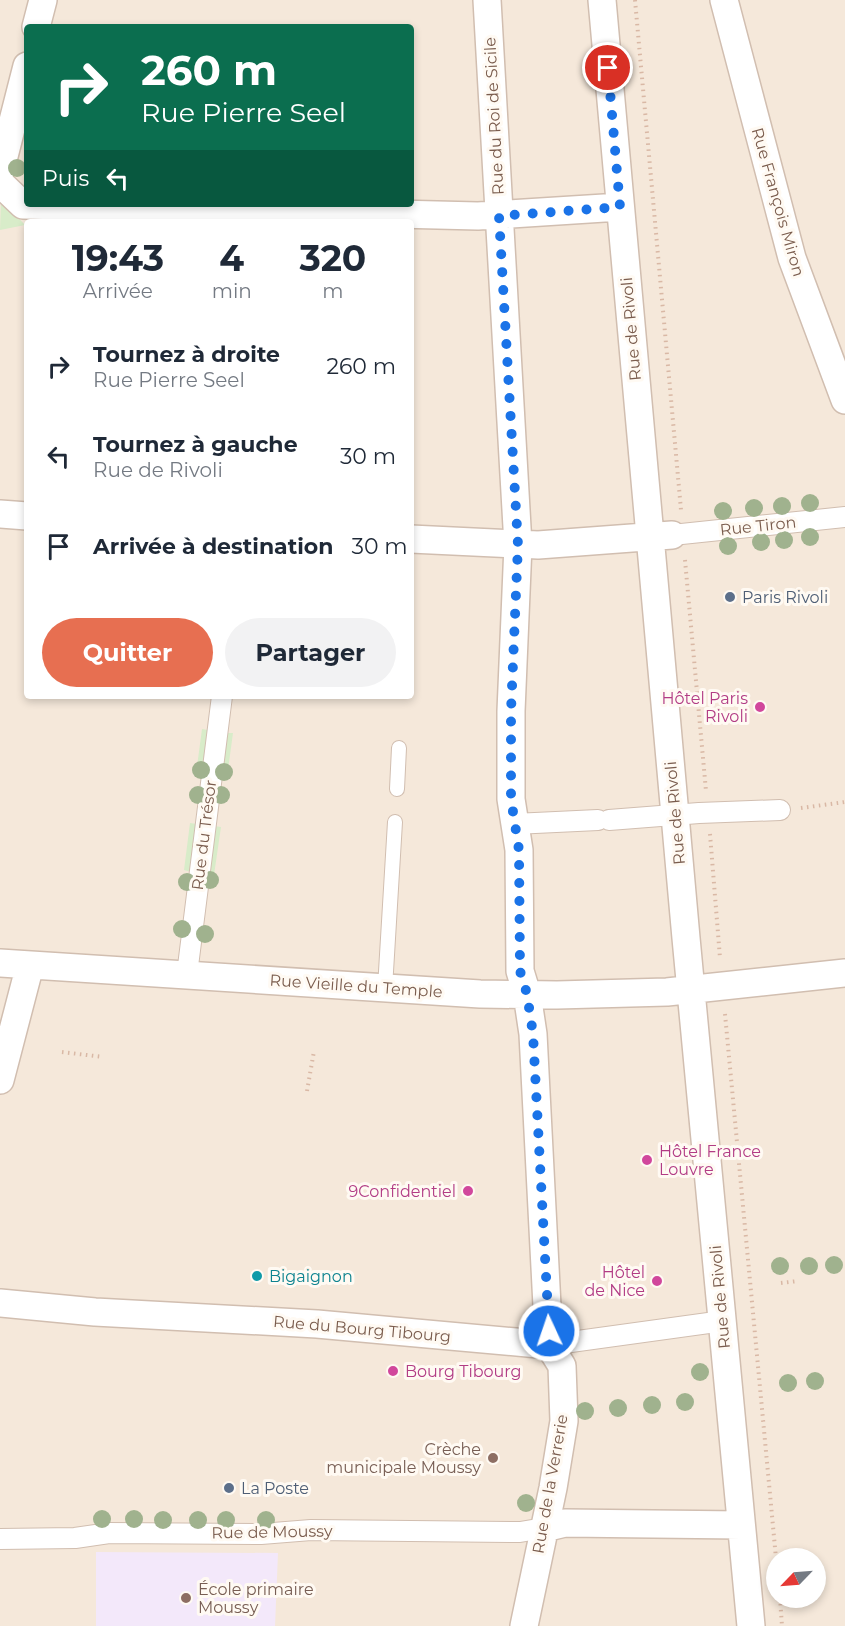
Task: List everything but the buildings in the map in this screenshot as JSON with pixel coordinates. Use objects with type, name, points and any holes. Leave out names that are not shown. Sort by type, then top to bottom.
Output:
[{"type":"street","points":[[37,24],[43,0]]},
{"type":"street","name":"Rue du Roi de Sicile","points":[[487,0],[518,545],[511,711],[511,799],[519,850],[520,971],[527,994],[533,1034],[549,1345]]},
{"type":"street","name":"Rue de Rivoli","points":[[602,0],[620,207],[672,536],[676,816],[710,995],[723,1321],[751,1626]]},
{"type":"street","name":"Rue François Miron","points":[[724,0],[792,258],[845,400]]},
{"type":"street","points":[[0,172],[24,78]]},
{"type":"street","points":[[0,183],[24,205]]},
{"type":"street","points":[[110,207],[499,216],[620,207]]},
{"type":"street","points":[[0,514],[24,516]]},
{"type":"street","name":"Rue Tiron","points":[[672,536],[845,518]]},
{"type":"street","points":[[414,539],[518,545],[672,536]]},
{"type":"street","name":"Rue du Trésor","points":[[187,974],[222,699]]},
{"type":"street","points":[[514,824],[788,809]]},
{"type":"street","name":"Rue Vieille du Temple","points":[[0,963],[480,994],[710,995],[845,973]]},
{"type":"street","points":[[0,1080],[30,965]]},
{"type":"street","name":"Rue du Bourg Tibourg","points":[[0,1303],[95,1312],[317,1324],[549,1345],[723,1321]]},
{"type":"street","name":"Rue de la Verrerie","points":[[524,1626],[564,1421],[562,1366],[549,1345]]},
{"type":"street","points":[[544,1528],[565,1523],[741,1526]]},
{"type":"street","name":"Rue de Moussy","points":[[0,1539],[75,1538],[109,1533],[261,1534],[312,1530],[520,1532],[544,1528]]},
{"type":"lane","points":[[397,789],[399,748]]},
{"type":"lane","points":[[385,988],[395,822]]},
{"type":"path","name":"Rue de Rivoli","points":[[635,0],[672,536],[708,813],[721,962]]},
{"type":"path","points":[[788,809],[845,802]]},
{"type":"path","name":"Rue de Rivoli","points":[[710,995],[775,1548]]},
{"type":"path","points":[[307,1091],[314,1051]]},
{"type":"path","points":[[62,1053],[103,1057]]},
{"type":"path","points":[[781,1283],[798,1281]]},
{"type":"path","points":[[781,1608],[782,1626]]},
{"type":"shaded area","points":[[0,0],[845,0],[845,1626],[0,1626]]},
{"type":"shaded area","name":"École primaire Moussy","points":[[96,1552],[278,1553],[275,1626],[96,1626]]},
{"type":"green space","points":[[1,199],[24,225],[0,230]]},
{"type":"green space","points":[[202,729],[208,730],[203,774],[196,774]]},
{"type":"green space","points":[[226,733],[233,733],[227,777],[220,777]]},
{"type":"green space","points":[[190,823],[197,824],[191,872],[184,870]]},
{"type":"green space","points":[[214,826],[221,827],[214,875],[208,873]]},
{"type":"place","name":"Paris Rivoli","points":[[730,597]]},
{"type":"place","name":"Hôtel Paris Rivoli","points":[[760,707]]},
{"type":"place","name":"Hôtel France Louvre","points":[[647,1160]]},
{"type":"place","name":"9Confidentiel","points":[[468,1191]]},
{"type":"place","name":"Bigaignon","points":[[257,1276]]},
{"type":"place","name":"Hôtel de Nice","points":[[657,1281]]},
{"type":"place","name":"Bourg Tibourg","points":[[393,1371]]},
{"type":"place","name":"Crèche municipale Moussy","points":[[493,1458]]},
{"type":"place","name":"La Poste","points":[[229,1488]]},
{"type":"place","name":"École primaire Moussy","points":[[186,1598]]},
{"type":"route","points":[[549,1331],[533,1034],[527,994],[520,971],[519,850],[511,799],[511,711],[518,545],[499,216],[620,207],[608,68]]}]
